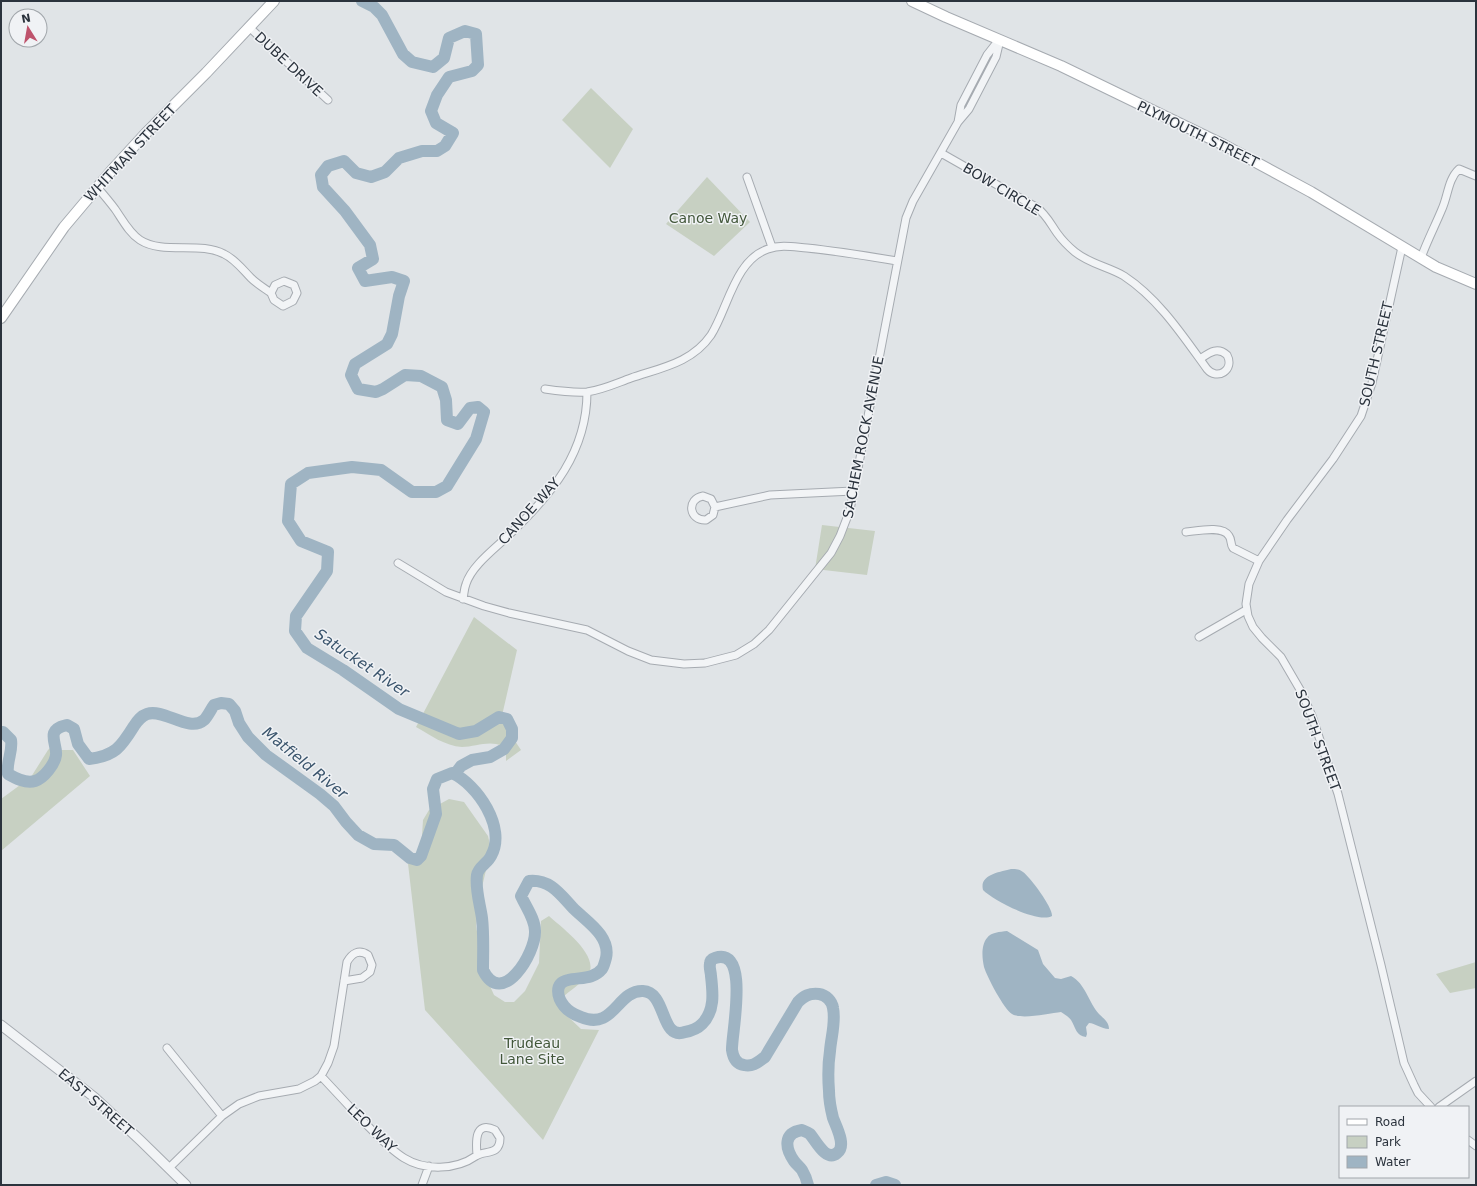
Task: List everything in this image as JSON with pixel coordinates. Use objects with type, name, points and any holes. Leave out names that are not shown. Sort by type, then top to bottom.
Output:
[{"type":"main road","name":"WHITMAN STREET","points":[[1,318],[55,238],[97,187],[138,141],[192,88],[274,1]]},
{"type":"main road","name":"PLYMOUTH STREET","points":[[912,1],[932,11],[1080,74],[1249,158],[1325,200],[1421,258],[1456,276],[1476,284]]},
{"type":"street","name":"DUBE DRIVE","points":[[250,28],[328,100]]},
{"type":"street","name":"SACHEM ROCK AVENUE","points":[[398,563],[435,587],[463,599],[509,613],[587,630],[628,651],[651,660],[684,664],[716,661],[736,655],[762,638],[836,545],[847,518],[902,232],[909,210],[958,122],[969,109],[996,57],[1000,40]]},
{"type":"street","name":"BOW CIRCLE","points":[[941,153],[1036,206],[1045,214],[1056,232],[1081,256],[1115,271],[1139,288],[1176,326],[1200,359]]},
{"type":"street","points":[[1421,258],[1443,208],[1453,174],[1459,169],[1476,176]]},
{"type":"street","points":[[747,177],[772,248]]},
{"type":"street","points":[[97,187],[134,235],[140,240],[149,244],[160,246],[193,248],[224,253],[258,284],[271,293]]},
{"type":"street","points":[[545,389],[570,392],[587,392],[668,367],[684,359],[695,352],[714,330],[736,281],[747,264],[759,253],[772,248],[783,246],[897,261]]},
{"type":"street","name":"SOUTH STREET","points":[[1402,247],[1372,383],[1361,416],[1333,459],[1287,520],[1259,561],[1249,584],[1246,597],[1246,610],[1250,622],[1257,633],[1281,657],[1302,692],[1312,716],[1338,794],[1378,951],[1404,1062],[1416,1089],[1430,1106]]},
{"type":"street","name":"CANOE WAY","points":[[463,599],[466,582],[471,573],[484,558],[541,502],[564,472],[574,453],[584,424],[587,410],[587,392]]},
{"type":"street","points":[[715,507],[770,495],[853,491]]},
{"type":"street","points":[[1186,532],[1209,530],[1222,531],[1228,534],[1233,548],[1259,561]]},
{"type":"street","points":[[1199,637],[1246,610]]},
{"type":"street","points":[[169,1168],[233,1107],[249,1099],[299,1089],[315,1082],[321,1076],[328,1063],[334,1046],[346,965],[351,956],[360,952],[368,955],[372,965],[370,972],[362,978],[344,981]]},
{"type":"street","name":"EAST STREET","points":[[1,1025],[94,1097],[186,1185]]},
{"type":"street","points":[[167,1048],[222,1116]]},
{"type":"street","name":"LEO WAY","points":[[321,1076],[390,1148],[412,1162],[429,1166],[444,1167],[470,1161],[477,1155]]},
{"type":"street","points":[[1440,1106],[1476,1081]]},
{"type":"street","points":[[422,1185],[429,1166]]},
{"type":"green space","points":[[591,88],[633,129],[610,168],[562,120]]},
{"type":"green space","name":"Canoe Way","points":[[707,177],[750,222],[714,256],[666,224]]},
{"type":"green space","points":[[822,525],[875,531],[867,575],[815,569]]},
{"type":"green space","points":[[474,617],[517,650],[501,720],[521,750],[506,761],[506,755],[502,746],[497,744],[482,744],[467,747],[450,745],[416,727]]},
{"type":"green space","points":[[52,746],[60,750],[73,750],[90,776],[1,851],[1,799],[31,777]]},
{"type":"green space","name":"Trudeau Lane Site","points":[[449,799],[464,802],[488,836],[491,849],[482,887],[476,926],[485,975],[494,995],[505,1002],[514,1002],[525,991],[539,963],[541,921],[549,916],[578,942],[589,959],[591,967],[588,975],[562,998],[561,1010],[581,1029],[599,1030],[543,1140],[425,1010],[407,855],[416,855],[421,851],[423,820],[429,810]]},
{"type":"green space","points":[[1476,962],[1476,988],[1450,993],[1436,974]]},
{"type":"water","points":[[1011,869],[1021,870],[1027,875],[1041,893],[1052,916],[1045,918],[1037,917],[1016,910],[983,890],[984,880],[987,877]]},
{"type":"water","points":[[1007,931],[1038,950],[1043,964],[1055,978],[1061,979],[1071,976],[1076,979],[1099,1014],[1107,1022],[1109,1029],[1089,1023],[1086,1027],[1086,1037],[1078,1033],[1070,1019],[1061,1012],[1036,1016],[1017,1016],[1012,1014],[1000,1000],[984,967],[982,956],[985,941],[989,936]]},
{"type":"waterway","name":"Satucket River","points":[[362,1],[374,7],[382,15],[403,54],[412,62],[433,67],[444,58],[449,38],[465,31],[476,34],[478,65],[472,71],[449,77],[437,95],[431,111],[436,123],[453,133],[445,146],[437,151],[422,151],[399,158],[385,172],[371,177],[356,173],[344,161],[328,166],[321,175],[323,187],[345,211],[370,245],[373,259],[358,268],[365,281],[392,277],[404,281],[399,296],[392,334],[387,344],[355,364],[351,375],[358,389],[376,392],[405,375],[421,376],[442,387],[446,400],[447,420],[458,424],[470,408],[478,407],[484,412],[476,439],[447,486],[436,492],[412,492],[381,470],[352,467],[308,473],[291,484],[288,521],[301,541],[328,552],[327,571],[296,616],[295,631],[307,648],[343,670],[399,709],[459,734],[476,731],[499,717],[507,719],[512,729],[512,738],[504,749],[490,757],[472,760],[461,766],[455,774]]},
{"type":"waterway","name":"Matfield River","points":[[1,732],[3,732],[11,740],[8,774],[21,780],[32,782],[42,777],[54,762],[56,752],[54,733],[56,729],[60,727],[67,725],[74,729],[78,744],[89,759],[98,758],[111,753],[121,745],[138,720],[147,714],[161,714],[191,724],[204,720],[214,705],[221,703],[229,704],[235,711],[239,723],[248,737],[266,755],[334,806],[358,835],[374,844],[394,845],[410,858],[417,860],[421,856],[436,814],[433,789],[437,779],[452,773],[462,779],[480,797],[487,808],[495,833],[495,845],[491,856],[479,870],[477,875],[477,891],[483,924],[483,970],[491,980],[499,983],[508,981],[524,963],[530,952],[534,941],[535,927],[521,896],[529,881],[536,881],[543,882],[554,888],[596,930],[605,943],[607,950],[606,958],[603,968],[598,973],[590,977],[568,980],[560,984],[558,995],[564,1006],[574,1014],[592,1020],[601,1019],[608,1015],[634,992],[643,991],[651,993],[656,999],[671,1030],[677,1033],[694,1030],[706,1019],[711,1008],[712,982],[710,962],[715,958],[726,958],[733,965],[736,978],[737,994],[732,1053],[735,1060],[739,1063],[750,1065],[755,1064],[765,1057],[800,1000],[807,995],[812,994],[822,995],[828,999],[832,1005],[834,1013],[829,1056],[829,1097],[833,1118],[840,1136],[841,1146],[837,1153],[829,1155],[822,1150],[810,1134],[802,1130],[791,1134],[788,1142],[789,1151],[794,1161],[803,1172],[808,1185]]},
{"type":"waterway","name":"Matfield River","points":[[876,1185],[886,1182],[895,1185]]}]
